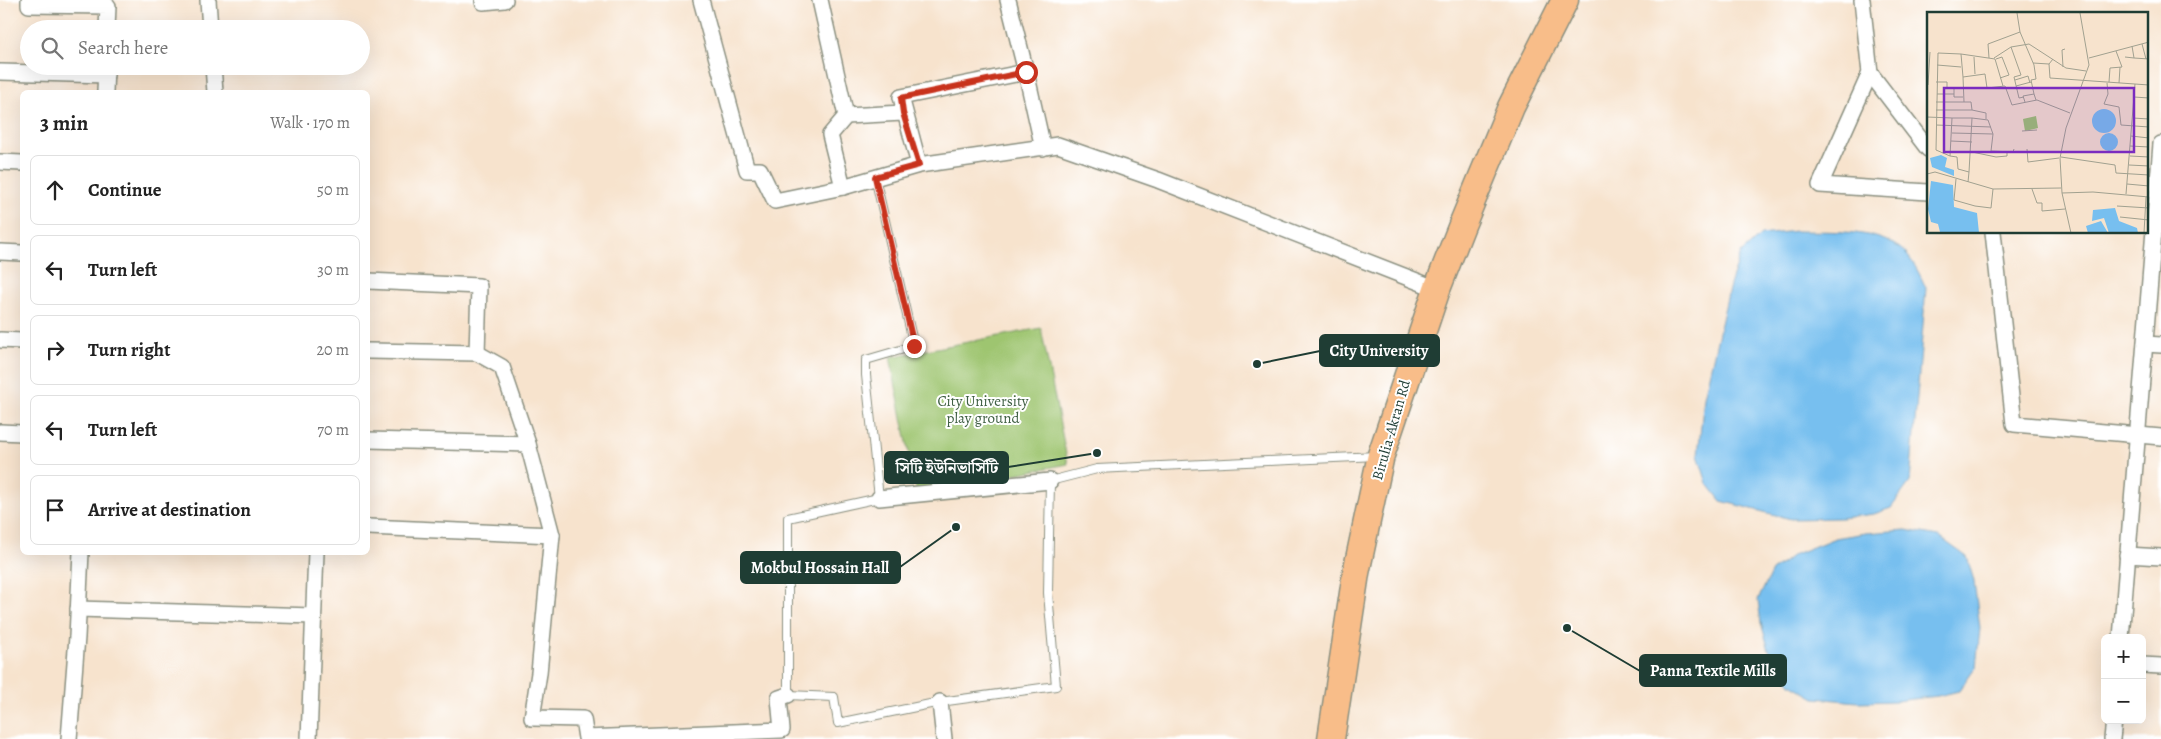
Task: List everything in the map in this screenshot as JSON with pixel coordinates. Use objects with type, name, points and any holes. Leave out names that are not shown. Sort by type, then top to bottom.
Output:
[{"type":"highway","name":"Birulia-Akran Rd","points":[[1331,739],[1356,573],[1381,455],[1437,289],[1511,107],[1565,0]]},
{"type":"street","points":[[29,0],[29,5],[108,6],[107,20]]},
{"type":"street","points":[[208,0],[209,20]]},
{"type":"street","points":[[483,0],[483,2],[505,0]]},
{"type":"street","points":[[701,0],[747,170],[760,170],[775,201],[843,188],[919,165],[1058,145],[1158,180],[1437,289]]},
{"type":"street","points":[[820,0],[846,116]]},
{"type":"street","points":[[1008,0],[1043,148]]},
{"type":"street","points":[[1862,0],[1870,74],[1820,185],[1927,192]]},
{"type":"street","points":[[0,72],[20,72]]},
{"type":"street","points":[[919,165],[903,113],[901,98],[1026,72]]},
{"type":"street","points":[[1870,74],[1927,148]]},
{"type":"street","points":[[105,90],[106,75]]},
{"type":"street","points":[[214,75],[215,90]]},
{"type":"street","points":[[843,188],[830,135],[846,116],[903,113]]},
{"type":"street","points":[[2121,634],[2161,144]]},
{"type":"street","points":[[0,162],[20,163]]},
{"type":"street","points":[[1993,234],[2014,424],[2161,437]]},
{"type":"street","points":[[0,252],[20,253]]},
{"type":"street","points":[[370,281],[479,286],[477,354]]},
{"type":"street","points":[[0,340],[20,341]]},
{"type":"street","points":[[2145,344],[2161,345]]},
{"type":"street","points":[[370,350],[477,354],[502,367],[528,444],[552,534],[539,672],[532,718],[583,719],[586,738],[709,736],[782,730],[779,698],[788,695]]},
{"type":"street","points":[[0,432],[20,433]]},
{"type":"street","points":[[370,440],[528,444]]},
{"type":"street","points":[[879,498],[1050,481]]},
{"type":"street","points":[[370,527],[552,534]]},
{"type":"street","points":[[69,739],[81,555]]},
{"type":"street","points":[[311,738],[316,555]]},
{"type":"street","points":[[2128,555],[2161,557]]},
{"type":"street","points":[[78,609],[313,616]]},
{"type":"street","points":[[2146,665],[2161,666]]},
{"type":"street","points":[[940,702],[944,739]]},
{"type":"street","points":[[2112,739],[2114,724]]},
{"type":"lane","points":[[875,177],[914,346],[866,360],[879,498],[788,518],[788,695],[834,697],[838,723],[940,702],[1056,686],[1048,593],[1050,481],[1096,469],[1381,455]]},
{"type":"green space","name":"City University play ground","points":[[1041,328],[1068,464],[917,493],[890,357]]},
{"type":"water","points":[[1796,231],[1850,232],[1877,237],[1890,242],[1909,257],[1926,288],[1910,482],[1891,508],[1874,514],[1841,518],[1791,519],[1721,501],[1707,483],[1698,455],[1704,397],[1730,285],[1741,253],[1761,235]]},
{"type":"water","points":[[1906,530],[1938,536],[1967,557],[1974,581],[1980,628],[1976,667],[1959,691],[1938,696],[1896,701],[1858,702],[1815,698],[1791,684],[1769,650],[1761,623],[1758,600],[1772,571],[1793,555],[1835,538],[1865,533]]},
{"type":"place","name":"City University","points":[[1257,364]]},
{"type":"place","name":"সিটি ইউনিভার্সিটি","points":[[1097,453]]},
{"type":"place","name":"Mokbul Hossain Hall","points":[[956,527]]},
{"type":"place","name":"Panna Textile Mills","points":[[1567,628]]},
{"type":"route","points":[[914,346],[875,177],[919,165],[903,113],[901,98],[1026,72]]}]
